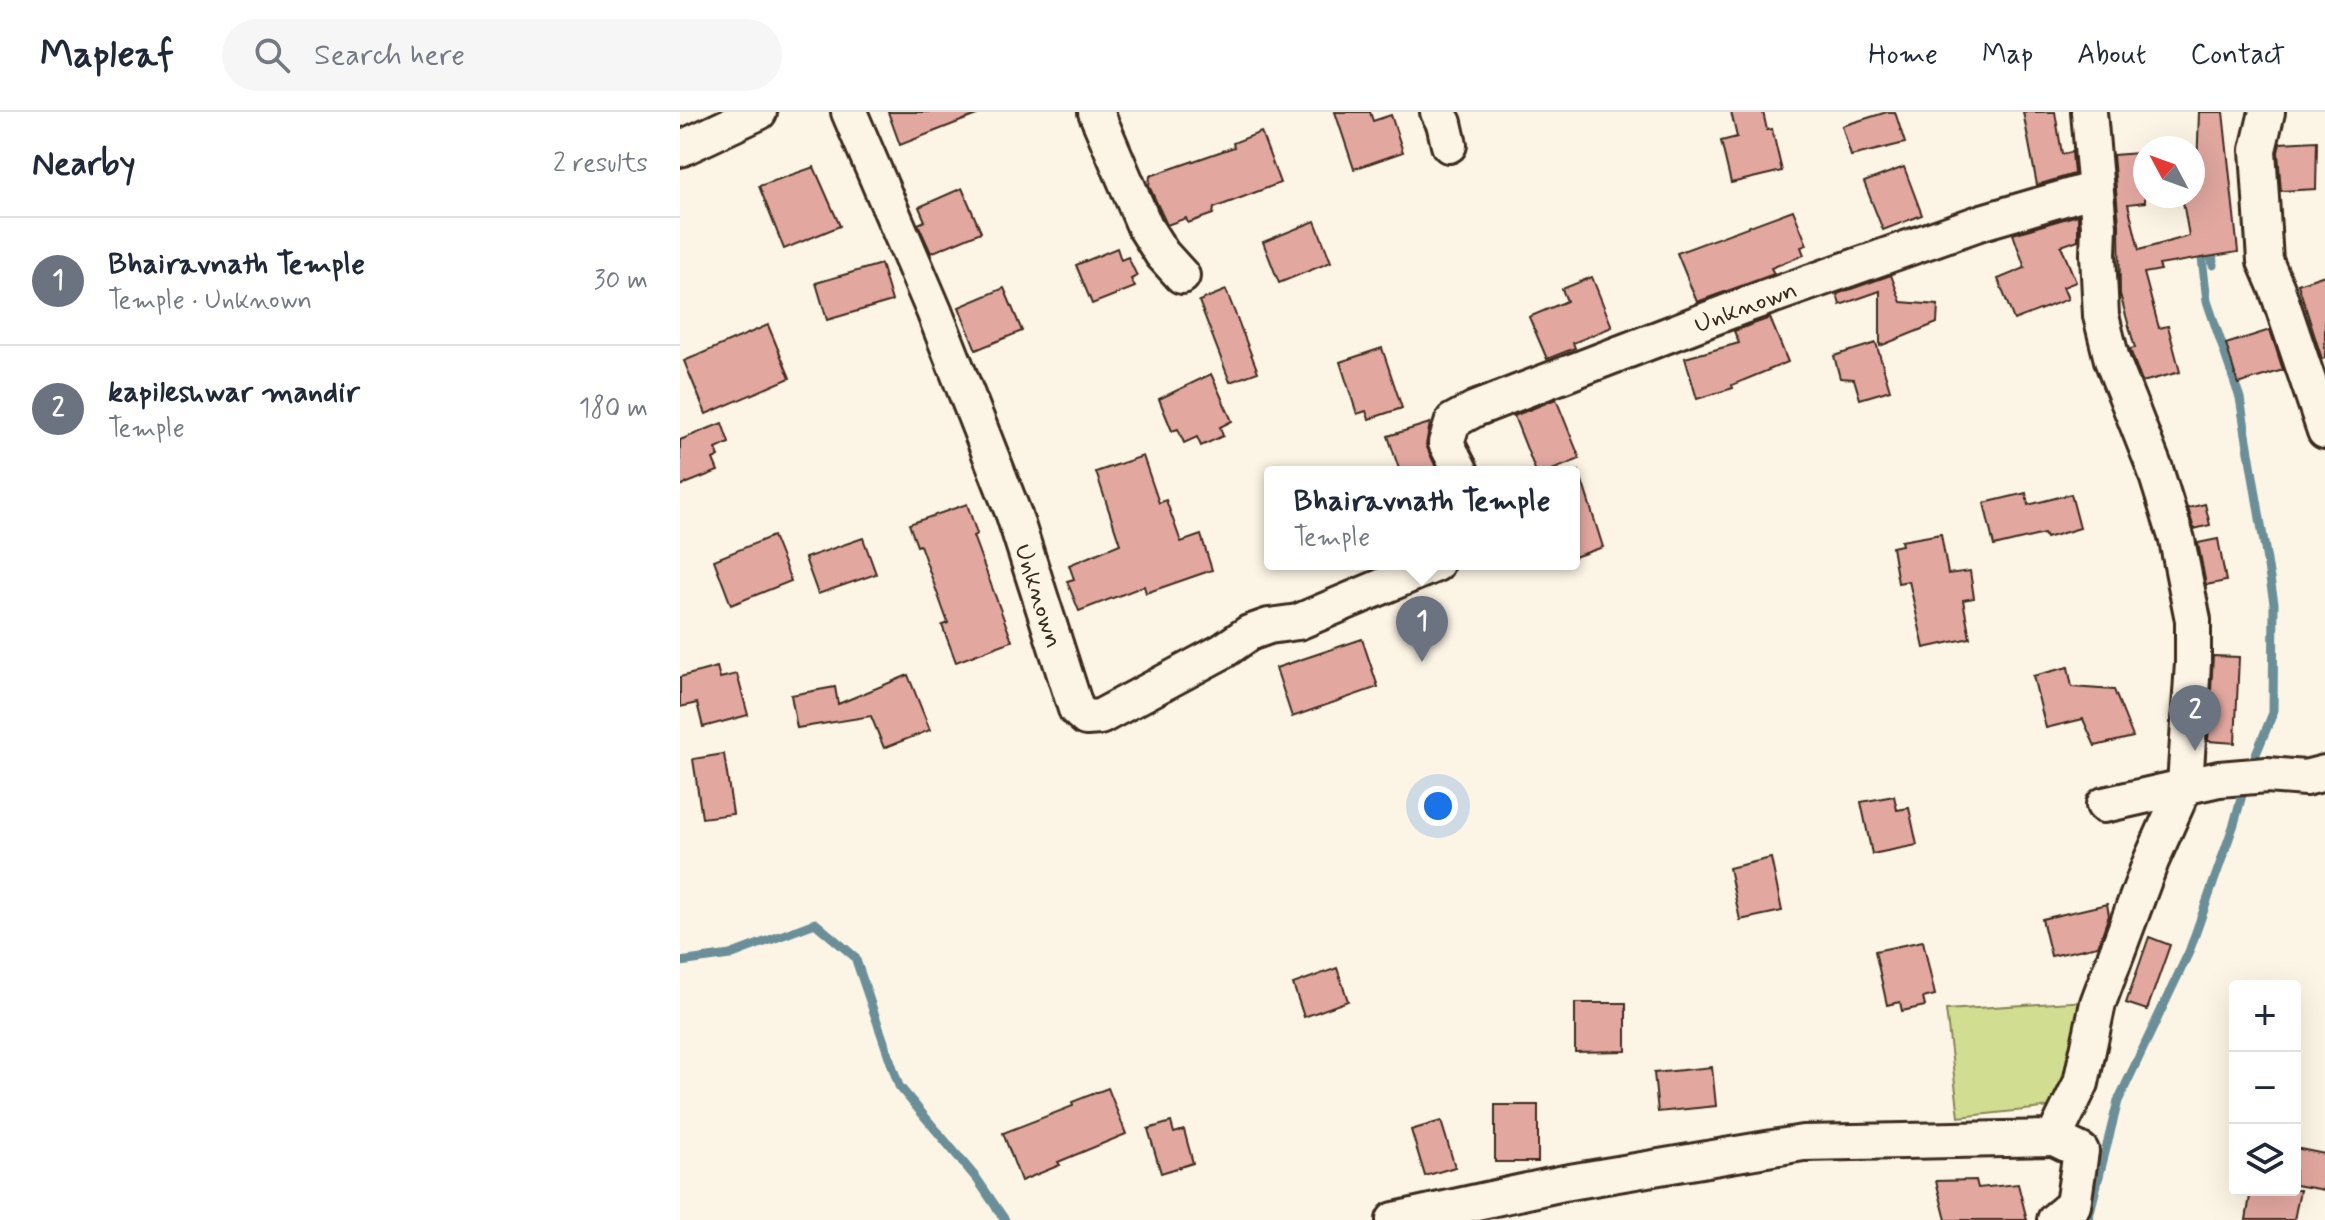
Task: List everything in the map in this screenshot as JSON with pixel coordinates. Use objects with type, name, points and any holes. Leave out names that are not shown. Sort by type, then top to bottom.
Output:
[{"type":"street","points":[[680,149],[759,112]]},
{"type":"street","name":"Unknown","points":[[849,112],[940,325],[1014,515],[1076,709],[1086,718],[1100,717],[1223,651],[1249,633],[1269,626],[1298,622],[1422,570]]},
{"type":"street","points":[[1096,112],[1145,227],[1162,254],[1182,276]]},
{"type":"street","points":[[1438,112],[1449,145]]},
{"type":"street","points":[[2054,1138],[2081,1083],[2098,1003],[2151,861],[2185,785],[2193,663],[2193,620],[2177,540],[2155,469],[2112,360],[2101,316],[2089,112]]},
{"type":"street","points":[[2267,112],[2258,150],[2265,261],[2325,431]]},
{"type":"street","name":"Unknown","points":[[1458,466],[1446,443],[1453,421],[1475,409],[1743,306],[1982,222],[2095,189]]},
{"type":"street","points":[[2104,805],[2185,785],[2255,776],[2305,778],[2325,773]]},
{"type":"street","points":[[1394,1220],[1564,1183],[1803,1143],[2054,1138],[2081,1151],[2073,1205],[2055,1220]]},
{"type":"green space","points":[[2087,1001],[2061,1106],[1959,1117],[1946,1010]]},
{"type":"building","points":[[888,112],[979,112],[979,114],[900,145]]},
{"type":"building","points":[[1335,112],[1370,112],[1373,121],[1391,115],[1403,152],[1354,169]]},
{"type":"building","points":[[1731,112],[1763,112],[1767,130],[1772,129],[1782,171],[1731,183],[1721,141],[1737,137]]},
{"type":"building","points":[[1895,112],[1905,143],[1851,156],[1842,126]]},
{"type":"building","points":[[2023,112],[2055,112],[2062,154],[2072,152],[2074,174],[2037,185]]},
{"type":"building","points":[[2199,112],[2223,112],[2238,252],[2159,265],[2161,270],[2144,273],[2159,328],[2168,326],[2180,372],[2142,382],[2130,349],[2135,348],[2120,294],[2119,224],[2113,155],[2133,153],[2133,203],[2128,204],[2139,250],[2189,236],[2184,208],[2205,208],[2205,136],[2198,136]]},
{"type":"building","points":[[1261,132],[1280,183],[1214,208],[1213,214],[1188,223],[1186,218],[1167,225],[1149,186],[1150,176],[1234,147],[1233,143]]},
{"type":"building","points":[[2317,141],[2316,189],[2281,191],[2280,143]]},
{"type":"building","points":[[814,167],[840,226],[784,249],[759,186]]},
{"type":"building","points":[[1904,167],[1922,215],[1883,230],[1864,182]]},
{"type":"building","points":[[962,188],[981,232],[931,253],[918,224],[925,221],[919,207]]},
{"type":"building","points":[[1793,210],[1807,245],[1801,247],[1804,255],[1771,268],[1774,274],[1697,302],[1677,253]]},
{"type":"building","points":[[2078,215],[2078,240],[2061,246],[2076,282],[2063,287],[2068,299],[2014,320],[1998,279],[2025,268],[2013,234]]},
{"type":"building","points":[[1315,221],[1331,262],[1279,283],[1263,242]]},
{"type":"building","points":[[1117,248],[1121,260],[1128,257],[1137,276],[1131,279],[1135,287],[1092,304],[1076,265]]},
{"type":"building","points":[[881,264],[892,301],[827,320],[816,283]]},
{"type":"building","points":[[1891,275],[1901,302],[1938,305],[1937,323],[1880,346],[1880,291],[1840,305],[1837,294]]},
{"type":"building","points":[[2325,275],[2325,358],[2322,359],[2298,284]]},
{"type":"building","points":[[1592,277],[1612,327],[1573,343],[1575,348],[1547,359],[1529,317],[1567,301],[1562,289]]},
{"type":"building","points":[[1004,288],[1022,331],[976,350],[959,307]]},
{"type":"building","points":[[1226,290],[1258,372],[1230,382],[1199,301]]},
{"type":"building","points":[[1770,318],[1788,362],[1732,385],[1733,388],[1697,399],[1685,358],[1739,343],[1734,331]]},
{"type":"building","points":[[768,325],[790,378],[706,414],[684,361]]},
{"type":"building","points":[[2270,330],[2283,370],[2238,384],[2226,344]]},
{"type":"building","points":[[1876,343],[1890,390],[1860,399],[1854,379],[1840,378],[1834,356]]},
{"type":"building","points":[[1382,348],[1402,408],[1369,419],[1366,411],[1357,414],[1340,362]]},
{"type":"building","points":[[1211,374],[1232,421],[1220,427],[1223,436],[1201,446],[1197,437],[1184,443],[1178,429],[1172,431],[1159,399]]},
{"type":"building","points":[[1556,399],[1580,459],[1562,466],[1534,466],[1514,416]]},
{"type":"building","points":[[722,423],[729,443],[716,449],[719,456],[713,459],[718,471],[680,486],[680,440]]},
{"type":"building","points":[[1430,423],[1426,445],[1435,466],[1398,466],[1388,436]]},
{"type":"building","points":[[1143,456],[1159,503],[1166,500],[1181,542],[1201,535],[1212,570],[1146,593],[1144,586],[1079,611],[1067,581],[1074,579],[1069,565],[1120,544],[1096,472]]},
{"type":"building","points":[[1580,474],[1603,547],[1580,555]]},
{"type":"building","points":[[2026,493],[2028,505],[2071,494],[2080,528],[2046,538],[2044,534],[1994,546],[1984,503]]},
{"type":"building","points":[[967,504],[977,534],[973,536],[1012,641],[956,662],[942,625],[948,623],[920,545],[917,546],[909,524]]},
{"type":"building","points":[[2205,504],[2210,525],[2194,529],[2188,508]]},
{"type":"building","points":[[1941,534],[1948,574],[1970,571],[1974,598],[1963,600],[1970,638],[1924,648],[1909,581],[1898,583],[1892,547],[1902,545],[1901,541]]},
{"type":"building","points":[[773,536],[791,581],[731,605],[714,560]]},
{"type":"building","points":[[863,538],[876,574],[818,594],[805,558]]},
{"type":"building","points":[[2218,539],[2226,581],[2206,585],[2198,543]]},
{"type":"building","points":[[1362,639],[1378,687],[1292,717],[1276,668]]},
{"type":"building","points":[[2213,656],[2239,657],[2235,743],[2208,741]]},
{"type":"building","points":[[717,667],[720,678],[737,674],[748,715],[703,727],[697,703],[680,707],[680,677]]},
{"type":"building","points":[[2068,667],[2072,687],[2114,690],[2133,737],[2095,746],[2083,719],[2046,728],[2033,676]]},
{"type":"building","points":[[908,675],[930,730],[884,748],[871,716],[797,728],[791,695],[835,687],[838,704]]},
{"type":"building","points":[[724,754],[733,814],[702,818],[693,759]]},
{"type":"building","points":[[1894,796],[1897,810],[1909,808],[1917,845],[1872,854],[1861,802]]},
{"type":"building","points":[[1771,858],[1782,911],[1740,920],[1729,868]]},
{"type":"building","points":[[2107,904],[2109,915],[2098,946],[2051,956],[2042,919]]},
{"type":"building","points":[[2149,937],[2170,945],[2147,1010],[2126,1003]]},
{"type":"building","points":[[1923,941],[1935,995],[1923,998],[1925,1006],[1902,1011],[1900,1002],[1887,1005],[1875,951]]},
{"type":"building","points":[[1337,968],[1348,1001],[1304,1017],[1293,984]]},
{"type":"building","points":[[1575,1003],[1626,1003],[1626,1051],[1575,1052]]},
{"type":"building","points":[[1712,1067],[1716,1106],[1658,1112],[1654,1073]]},
{"type":"building","points":[[1108,1088],[1126,1134],[1021,1181],[1003,1133],[1073,1106],[1072,1102]]},
{"type":"building","points":[[1495,1105],[1538,1105],[1538,1162],[1495,1162]]},
{"type":"building","points":[[1441,1121],[1455,1167],[1425,1176],[1411,1130]]},
{"type":"building","points":[[1171,1122],[1174,1133],[1184,1130],[1193,1163],[1161,1173],[1148,1129]]},
{"type":"building","points":[[2301,1149],[2325,1154],[2325,1190],[2301,1186]]},
{"type":"building","points":[[1976,1180],[1978,1188],[2018,1184],[2027,1220],[1946,1220],[1936,1181]]},
{"type":"building","points":[[2250,1196],[2299,1196],[2294,1220],[2246,1220]]},
{"type":"waterway","points":[[2207,246],[2213,265],[2212,247]]},
{"type":"waterway","points":[[2201,249],[2207,301],[2240,398],[2274,603],[2273,713],[2253,761]]},
{"type":"waterway","points":[[2088,1220],[2118,1101],[2189,952],[2242,795]]},
{"type":"waterway","points":[[680,962],[730,955],[815,923],[855,957],[899,1086],[977,1179],[1005,1220]]},
{"type":"place","name":"Bhairavnath Temple","points":[[1422,662]]},
{"type":"place","name":"kapileshwar mandir","points":[[2195,751]]}]
